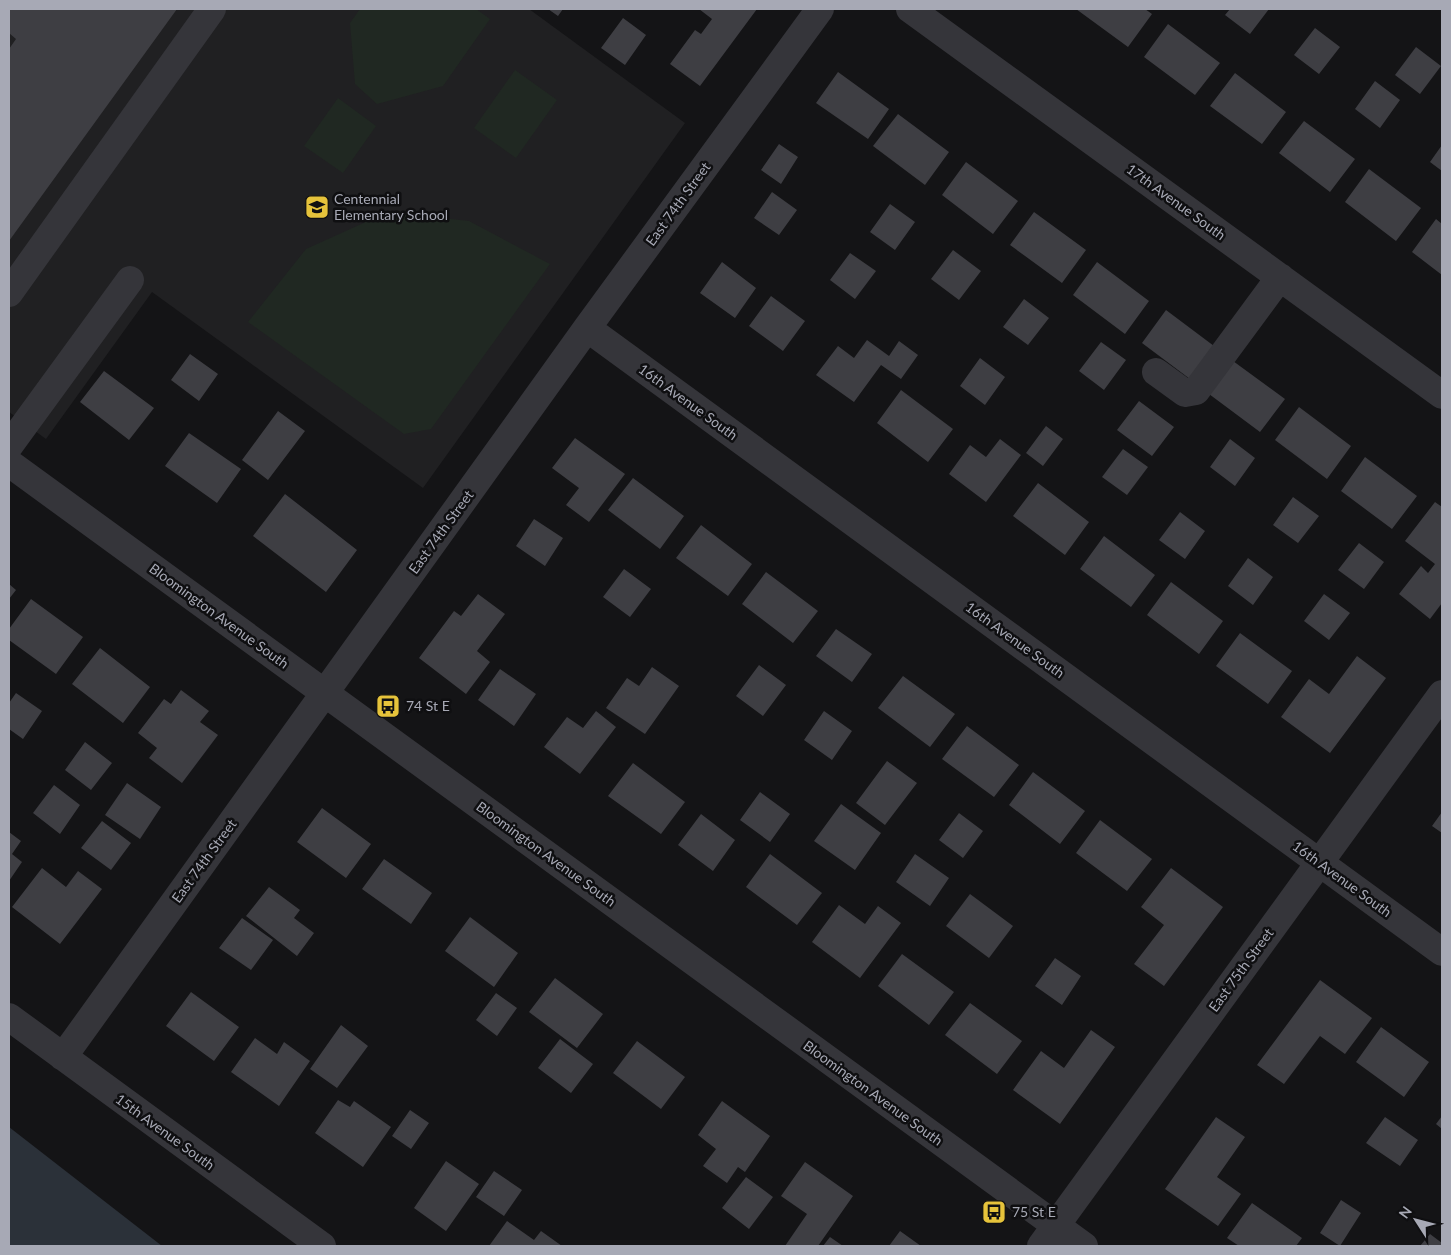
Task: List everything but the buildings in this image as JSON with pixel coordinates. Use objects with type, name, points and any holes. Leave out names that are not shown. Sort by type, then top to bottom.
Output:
[{"type":"street","points":[[9,293],[212,9]]},
{"type":"street","name":"East 74th Street","points":[[63,1057],[820,9]]},
{"type":"street","name":"17th Avenue South","points":[[910,9],[1442,395]]},
{"type":"street","points":[[1156,372],[1185,393],[1196,391],[1280,277]]},
{"type":"street","points":[[9,446],[130,280]]},
{"type":"street","name":"16th Avenue South","points":[[588,328],[1442,952]]},
{"type":"street","name":"Bloomington Avenue South","points":[[9,463],[325,693],[1048,1236],[1084,1246]]},
{"type":"street","name":"East 75th Street","points":[[1048,1236],[1442,694]]},
{"type":"street","name":"15th Avenue South","points":[[9,1017],[322,1246]]},
{"type":"shaded area","name":"Centennial Elementary School","points":[[9,9],[529,9],[685,123],[423,488],[152,292],[46,439],[9,412]]},
{"type":"shaded area","points":[[360,9],[476,9],[490,19],[443,86],[377,104],[355,84],[350,23]]},
{"type":"shaded area","points":[[515,70],[557,100],[516,158],[474,128]]},
{"type":"shaded area","points":[[338,98],[376,126],[343,173],[304,146]]},
{"type":"shaded area","points":[[388,212],[469,221],[550,264],[431,429],[404,434],[248,322],[306,249]]},
{"type":"shaded area","points":[[9,1127],[162,1246],[9,1246]]},
{"type":"place","name":"Centennial Elementary School","points":[[317,207]]},
{"type":"place","name":"74 St E","points":[[388,706]]},
{"type":"place","name":"75 St E","points":[[994,1212]]}]
